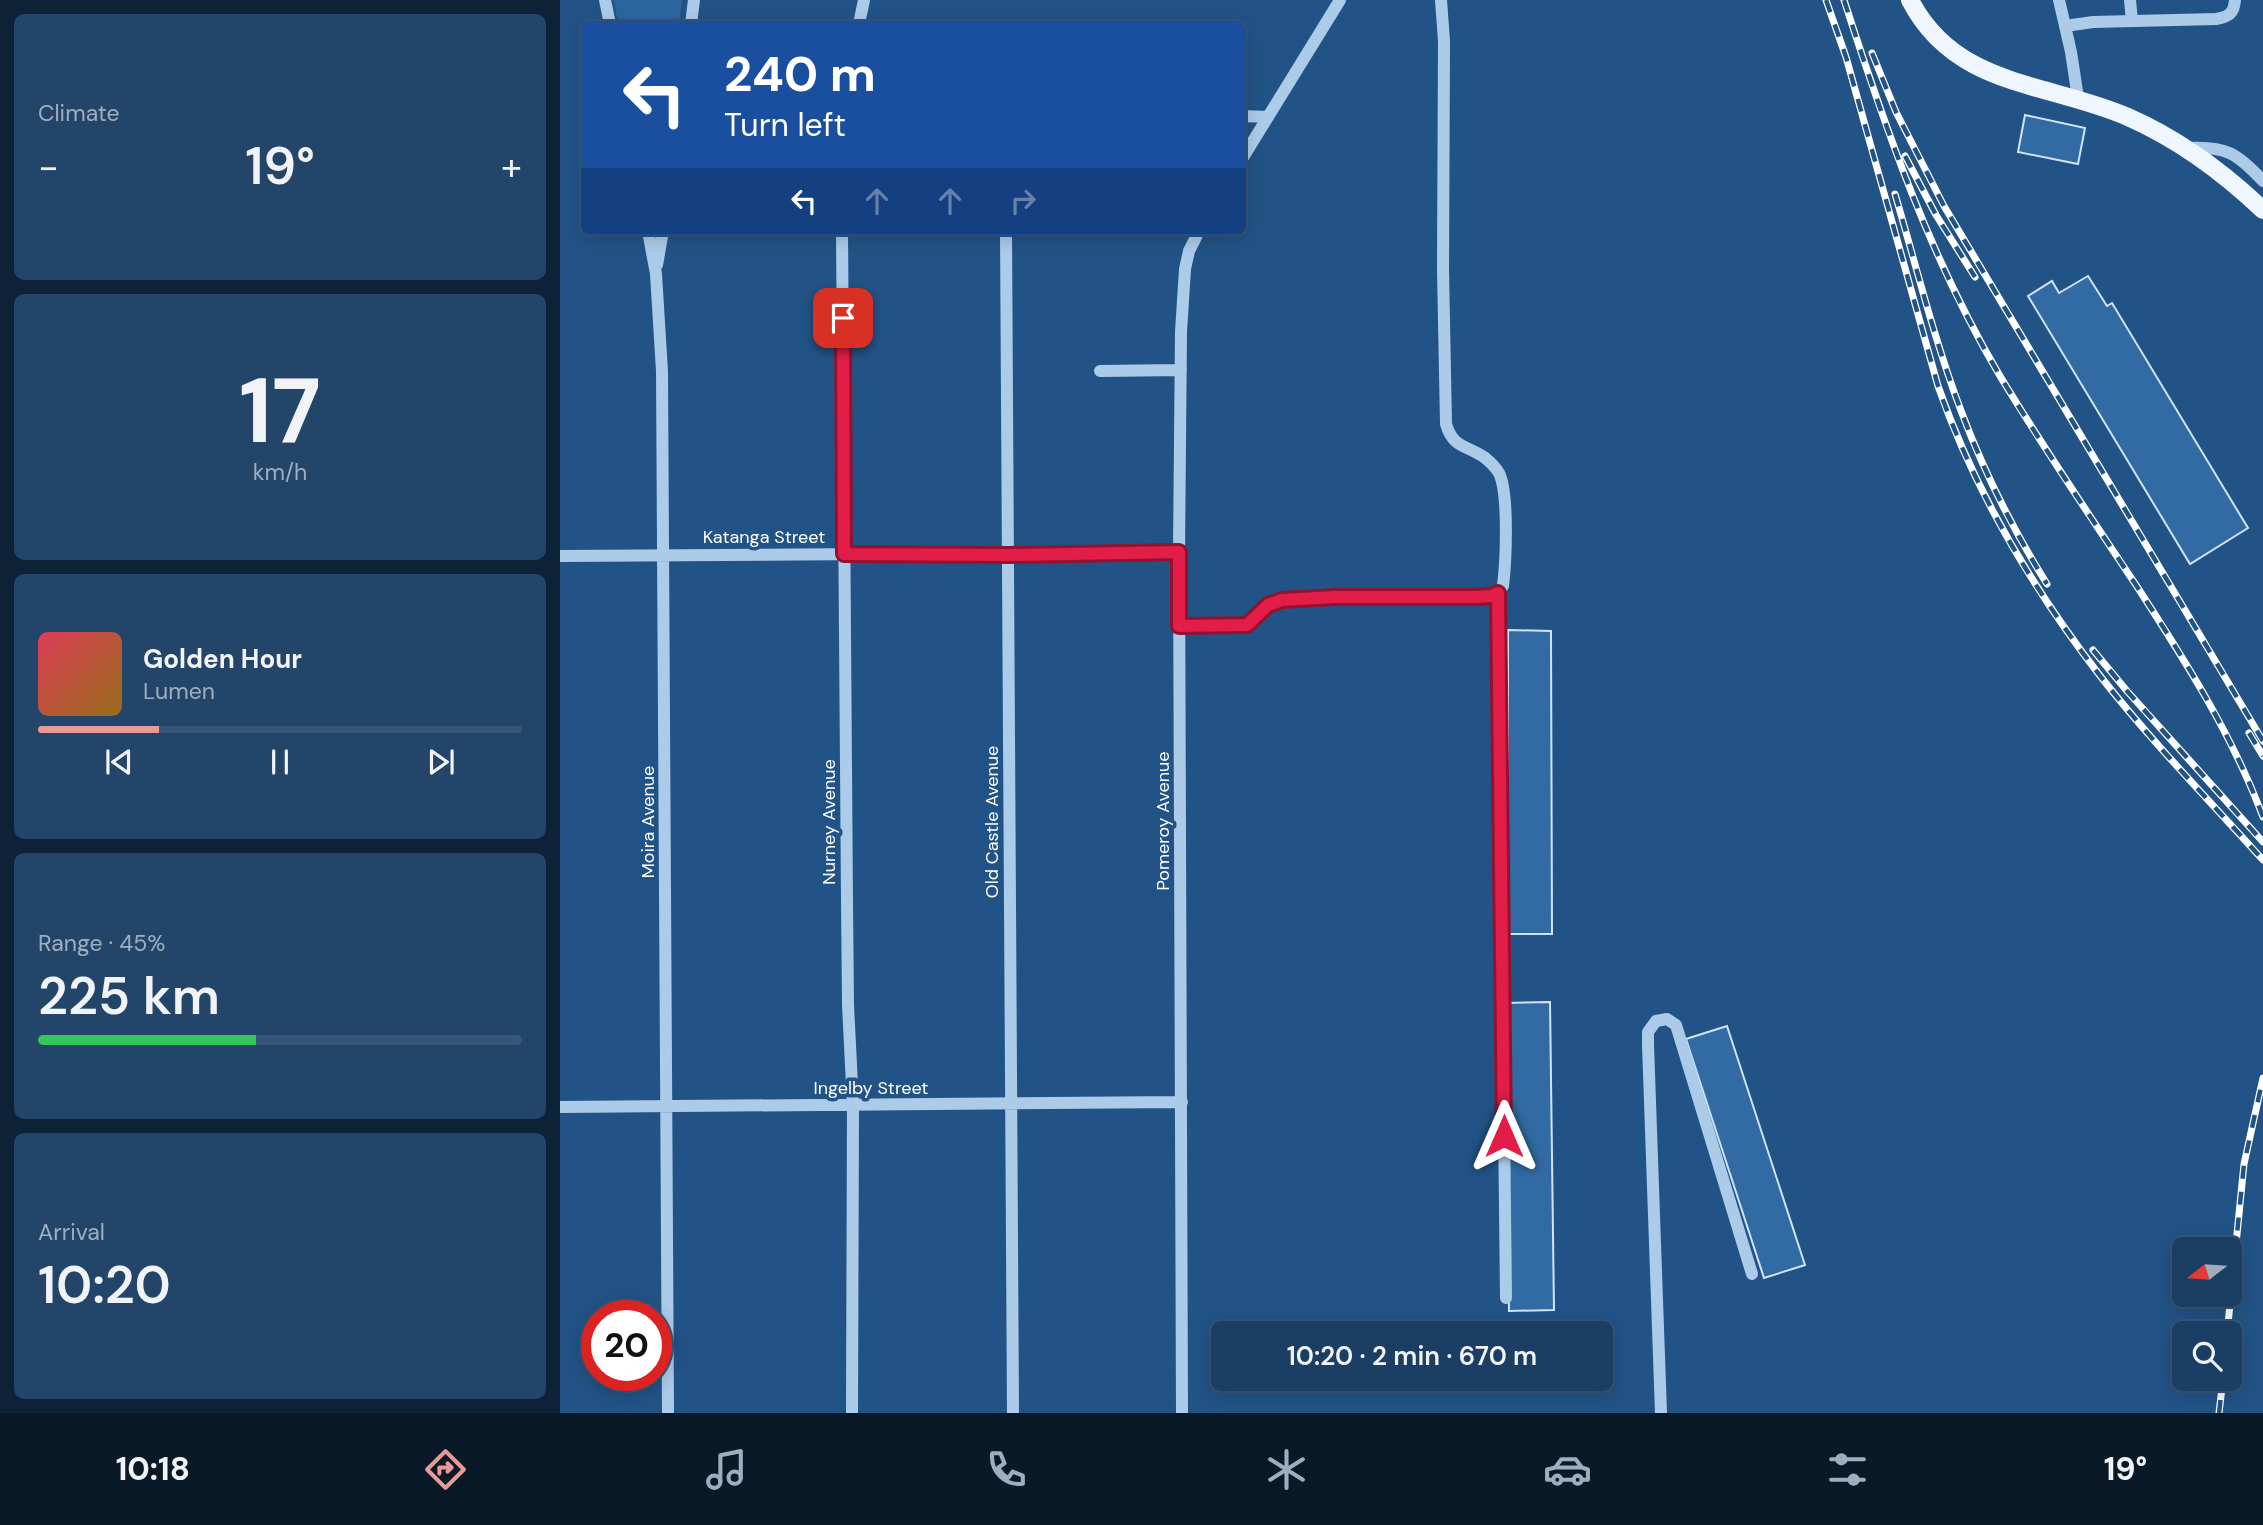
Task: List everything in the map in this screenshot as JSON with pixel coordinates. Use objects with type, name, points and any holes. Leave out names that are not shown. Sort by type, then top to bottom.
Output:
[{"type":"main road","points":[[1910,0],[1922,22],[1934,36],[1978,69],[2049,93],[2078,98],[2127,117],[2188,148],[2263,210]]},
{"type":"street","points":[[605,0],[609,21]]},
{"type":"street","points":[[691,21],[694,0]]},
{"type":"street","points":[[860,21],[864,0]]},
{"type":"street","points":[[1246,153],[1340,0]]},
{"type":"street","points":[[1179,626],[1247,625],[1268,605],[1282,600],[1335,597],[1476,597],[1491,596],[1498,593],[1503,586],[1502,481],[1498,471],[1486,458],[1452,439],[1446,424],[1443,270],[1444,41],[1441,0]]},
{"type":"street","points":[[2059,0],[2078,98]]},
{"type":"street","points":[[2130,0],[2132,21]]},
{"type":"street","points":[[2065,26],[2093,22],[2224,18],[2233,12],[2235,0]]},
{"type":"street","points":[[1246,116],[1268,117]]},
{"type":"street","points":[[2188,148],[2218,148],[2244,161],[2263,181]]},
{"type":"street","name":"Moira Avenue","points":[[649,235],[656,274],[662,371],[668,1413]]},
{"type":"street","points":[[656,274],[662,235]]},
{"type":"street","name":"Nurney Avenue","points":[[842,235],[846,901],[853,1105],[852,1413]]},
{"type":"street","name":"Old Castle Avenue","points":[[1006,235],[1013,1413]]},
{"type":"street","name":"Pomeroy Avenue","points":[[1182,1413],[1179,626],[1181,370],[1185,269],[1189,251],[1197,235]]},
{"type":"street","points":[[1100,371],[1181,370]]},
{"type":"street","name":"Katanga Street","points":[[560,556],[1179,552]]},
{"type":"street","points":[[1498,593],[1506,1298]]},
{"type":"street","points":[[1661,1413],[1648,1045],[1648,1032],[1656,1021],[1667,1019],[1676,1025],[1752,1274]]},
{"type":"street","name":"Ingelby Street","points":[[560,1107],[1182,1102]]},
{"type":"shaded area","points":[[614,0],[682,0],[679,21],[618,21]]},
{"type":"building","points":[[2025,115],[2085,128],[2078,164],[2018,152]]},
{"type":"building","points":[[2088,276],[2107,306],[2112,303],[2248,528],[2190,564],[2028,296],[2052,281],[2059,293]]},
{"type":"building","points":[[1508,630],[1551,631],[1552,934],[1508,934]]},
{"type":"building","points":[[1550,1002],[1554,1310],[1509,1311],[1505,1003]]},
{"type":"building","points":[[1727,1026],[1805,1265],[1764,1278],[1686,1039]]},
{"type":"railway","points":[[1826,0],[1846,57],[1938,386],[1969,464],[2029,574],[2101,677],[2160,747],[2263,860]]},
{"type":"railway","points":[[1844,0],[1893,145],[1931,239],[1975,331],[2033,429],[2189,669],[2237,756],[2263,817]]},
{"type":"railway","points":[[1872,53],[1896,112],[1944,206],[2263,741]]},
{"type":"railway","points":[[1905,156],[1936,215],[1975,277]]},
{"type":"railway","points":[[1895,194],[1942,355],[1969,431],[1999,498],[2047,584]]},
{"type":"railway","points":[[2093,650],[2263,842]]},
{"type":"railway","points":[[2249,733],[2263,756]]},
{"type":"railway","points":[[2228,1321],[2244,1164],[2263,1078]]},
{"type":"railway","points":[[2219,1413],[2222,1391]]},
{"type":"route","points":[[843,318],[844,554],[1179,552],[1179,626],[1247,625],[1268,605],[1282,600],[1335,597],[1476,597],[1498,593],[1504,1136]]}]
